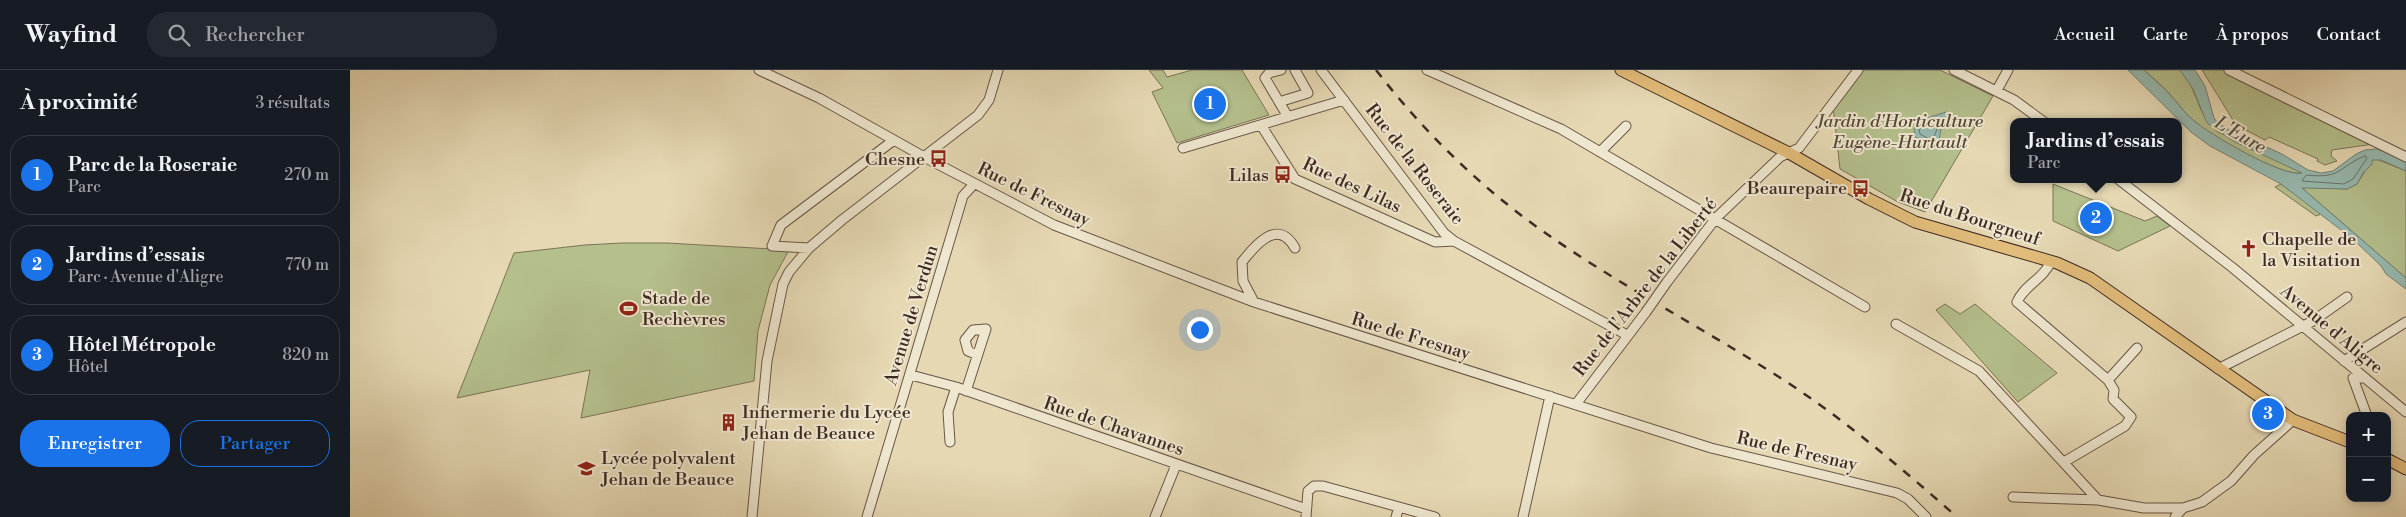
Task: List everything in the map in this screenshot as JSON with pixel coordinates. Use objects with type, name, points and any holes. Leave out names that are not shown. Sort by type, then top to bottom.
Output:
[{"type":"main road","name":"Rue du Bourgneuf","points":[[1621,70],[1788,153],[1869,199],[1915,222],[2051,261],[2090,278],[2293,420],[2346,440]]},
{"type":"main road","points":[[2391,461],[2406,469]]},
{"type":"street","name":"Rue de Fresnay","points":[[759,70],[819,98],[926,158],[1054,226],[1254,302],[1711,448],[1789,465],[1904,496]]},
{"type":"street","points":[[752,517],[767,362],[783,284],[788,272],[809,248],[842,220],[972,122],[984,109],[998,70]]},
{"type":"street","points":[[1281,70],[1269,74],[1265,78],[1288,117]]},
{"type":"street","points":[[1279,102],[1308,92],[1295,70]]},
{"type":"street","name":"Rue de la Roseraie","points":[[1321,70],[1444,233],[1454,241],[1627,335]]},
{"type":"street","points":[[1427,70],[1561,129],[1866,307]]},
{"type":"street","name":"Rue de l'Arbre de la Liberté","points":[[1576,404],[1716,218],[1774,162],[1799,148],[1858,70]]},
{"type":"street","points":[[1954,70],[1997,90],[2038,118]]},
{"type":"street","points":[[1997,90],[2008,70]]},
{"type":"street","points":[[2229,70],[2406,157]]},
{"type":"street","points":[[1184,148],[1344,100]]},
{"type":"street","name":"Rue des Lilas","points":[[1261,125],[1288,171],[1295,179],[1435,242],[1454,241]]},
{"type":"street","points":[[1600,152],[1626,126]]},
{"type":"street","points":[[809,248],[772,246],[781,225],[894,140]]},
{"type":"street","name":"Avenue d'Aligre","points":[[2123,183],[2233,268],[2406,412]]},
{"type":"street","name":"Avenue de Verdun","points":[[867,517],[963,196],[974,184]]},
{"type":"street","points":[[1254,302],[1243,280],[1242,262],[1265,239],[1282,234],[1288,237],[1295,248]]},
{"type":"street","points":[[2051,261],[2046,274],[2024,292],[2017,300],[2018,304],[2108,380],[2114,390],[2113,399],[2131,417],[2130,422],[2105,440],[2064,462]]},
{"type":"street","points":[[1228,291],[1243,280]]},
{"type":"street","points":[[2218,368],[2313,321],[2347,297]]},
{"type":"street","points":[[2344,361],[2406,322]]},
{"type":"street","points":[[1896,324],[1979,372],[2098,500]]},
{"type":"street","points":[[2108,380],[2137,348]]},
{"type":"street","points":[[950,442],[948,412],[977,355]]},
{"type":"street","name":"Rue de Chavannes","points":[[911,375],[961,389],[1150,454],[1176,465],[1253,488],[1306,513]]},
{"type":"street","points":[[2365,378],[2353,378],[2366,412]]},
{"type":"street","points":[[1523,517],[1550,396]]},
{"type":"street","points":[[2013,496],[2098,500],[2144,508],[2183,508],[2213,496],[2231,481],[2254,455],[2293,420]]},
{"type":"street","points":[[1156,517],[1176,465]]},
{"type":"street","points":[[1306,513],[1308,491],[1314,486],[1323,486],[1397,512],[1435,517]]},
{"type":"street","points":[[1904,496],[1926,517]]},
{"type":"street","points":[[2144,508],[2152,517]]},
{"type":"street","points":[[2175,517],[2183,508]]},
{"type":"green space","points":[[1149,70],[1163,70],[1167,77],[1192,70],[1242,70],[1269,115],[1177,143],[1152,92],[1163,88]]},
{"type":"green space","name":"Jardin d'Horticulture Eugène-Hurtault","points":[[1862,70],[1940,70],[1993,96],[1925,212],[1898,202],[1840,169],[1833,106]]},
{"type":"green space","points":[[2144,70],[2180,70],[2191,85],[2205,117],[2218,132],[2303,173],[2293,173],[2279,169],[2246,154],[2215,136],[2190,118],[2166,90]]},
{"type":"green space","points":[[2202,70],[2223,70],[2374,144],[2332,150],[2331,156],[2337,161],[2325,165],[2317,161],[2318,159],[2269,137],[2265,140],[2240,127],[2233,120]]},
{"type":"green space","points":[[2376,159],[2406,171],[2406,278],[2301,187],[2347,189],[2357,184],[2372,160]]},
{"type":"green space","points":[[2053,184],[2145,221],[2157,216],[2170,226],[2118,251],[2053,221]]},
{"type":"green space","points":[[2281,184],[2321,214],[2316,216],[2275,187]]},
{"type":"green space","name":"Stade de Rechèvres","points":[[622,243],[667,243],[789,250],[770,285],[758,331],[754,381],[581,418],[590,370],[457,398],[514,253]]},
{"type":"green space","points":[[1945,304],[1960,314],[1975,304],[2057,373],[2018,402],[1936,310]]},
{"type":"water","points":[[2128,70],[2144,70],[2166,90],[2190,118],[2202,127],[2247,154],[2280,169],[2293,173],[2302,173],[2235,142],[2207,123],[2193,89],[2180,70],[2195,70],[2205,86],[2214,118],[2218,123],[2231,131],[2282,154],[2308,170],[2321,173],[2333,171],[2356,154],[2365,150],[2376,149],[2406,158],[2406,171],[2381,160],[2372,160],[2372,164],[2363,173],[2357,184],[2347,189],[2302,188],[2406,278],[2406,289],[2386,274],[2381,266],[2354,240],[2281,184],[2210,146],[2182,123],[2182,118],[2177,118]]},
{"type":"water","points":[[1946,112],[1950,113],[1941,128],[1939,141],[1930,144],[1915,137],[1914,128],[1921,120]]},
{"type":"railway","points":[[1376,70],[1433,137],[1475,177],[1520,215],[1601,270],[1803,393],[1871,444],[1957,517]]},
{"type":"place","name":"Parc de la Roseraie","points":[[1210,104]]},
{"type":"place","name":"Chesne","points":[[939,159]]},
{"type":"place","name":"Lilas","points":[[1283,175]]},
{"type":"place","name":"Beaurepaire","points":[[1861,188]]},
{"type":"place","name":"Jardins d’essais","points":[[2096,218]]},
{"type":"place","name":"Chapelle de la Visitation","points":[[2248,249]]},
{"type":"place","name":"Stade de Rechèvres","points":[[628,308]]},
{"type":"place","name":"Hôtel Métropole","points":[[2268,414]]},
{"type":"place","name":"Infiermerie du Lycée Jehan de Beauce","points":[[728,422]]},
{"type":"place","name":"Lycée polyvalent Jehan de Beauce","points":[[587,468]]},
{"type":"water label","name":"L'Eure","points":[[2241,134]]}]
